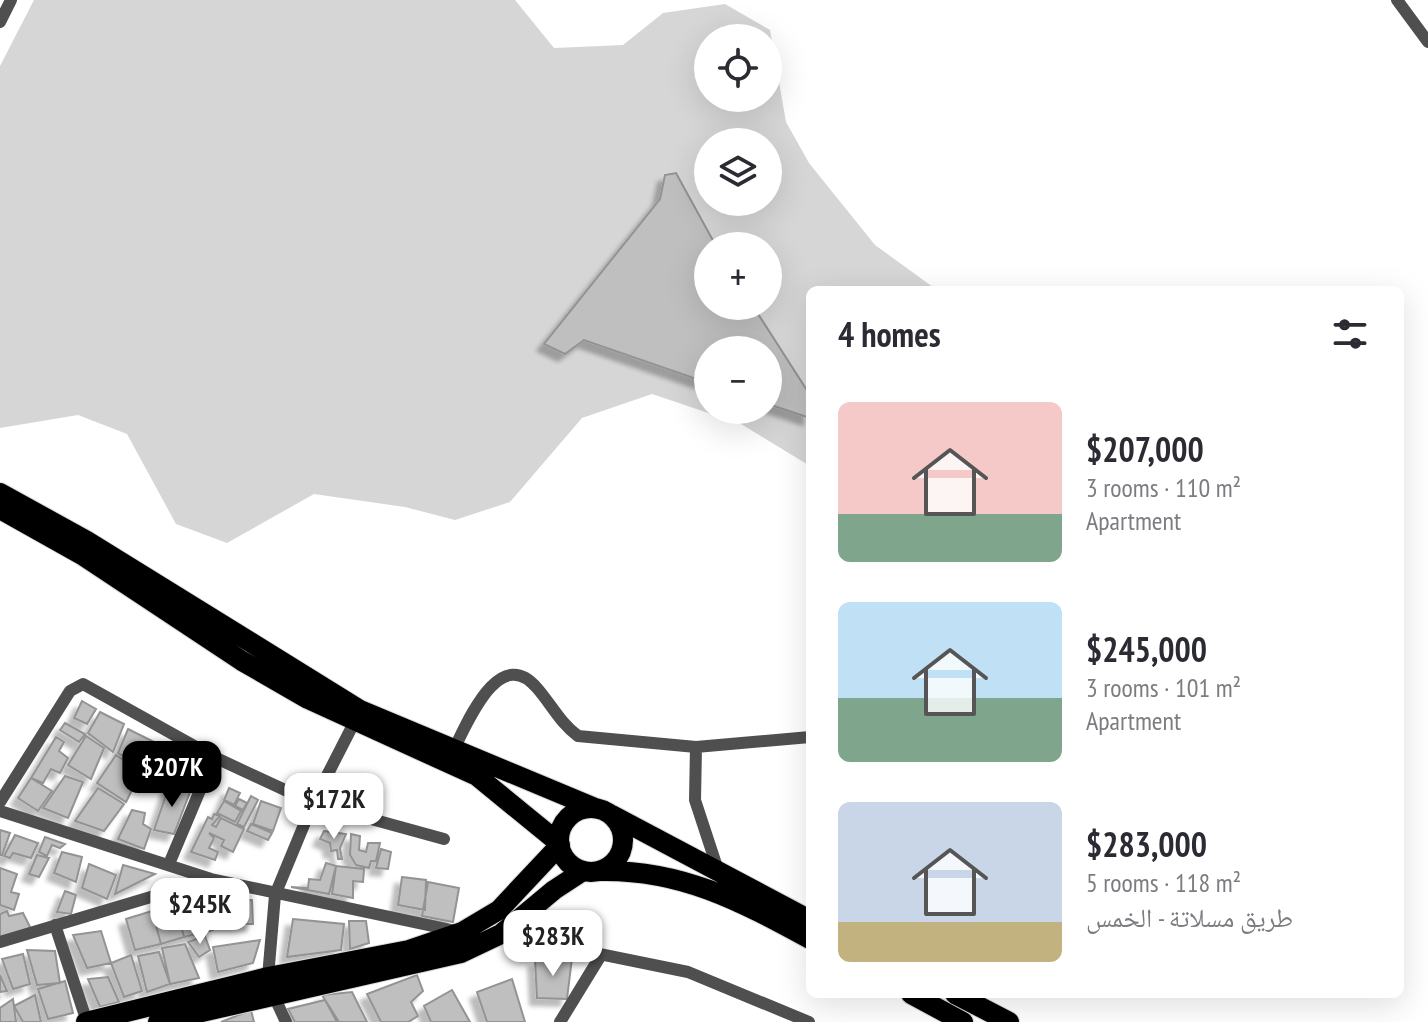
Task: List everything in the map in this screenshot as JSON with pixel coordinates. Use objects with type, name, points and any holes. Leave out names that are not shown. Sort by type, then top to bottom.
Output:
[{"type":"main road","points":[[0,493],[87,541],[315,685],[357,716],[454,749],[603,812],[806,918]]},
{"type":"main road","points":[[0,509],[82,555],[251,666],[470,772],[505,795],[560,844],[568,862],[591,871],[654,872],[689,881],[743,904],[806,937]]},
{"type":"main road","points":[[87,1022],[271,986],[461,953],[501,934],[554,890],[616,860],[623,842],[622,832],[603,812],[577,812],[569,817],[560,844],[499,910],[462,932],[409,950],[271,986],[158,1022]]},
{"type":"main road","points":[[918,998],[963,1022]]},
{"type":"main road","points":[[971,998],[1009,1022]]},
{"type":"street","points":[[0,22],[11,0]]},
{"type":"street","points":[[1397,0],[1428,42]]},
{"type":"street","points":[[454,749],[485,690],[501,679],[515,677],[535,685],[578,736],[696,747],[806,737]]},
{"type":"street","points":[[0,802],[70,691],[78,685],[88,685],[214,757],[313,803],[444,839]]},
{"type":"street","points":[[286,1022],[271,986],[275,895],[313,803],[357,716]]},
{"type":"street","points":[[696,747],[695,800],[718,870]]},
{"type":"street","points":[[169,864],[214,757]]},
{"type":"street","points":[[0,811],[211,879],[275,895],[462,932]]},
{"type":"street","points":[[0,942],[211,879]]},
{"type":"street","points":[[55,925],[87,1022]]},
{"type":"street","points":[[501,934],[688,972],[809,1022]]},
{"type":"street","points":[[560,1022],[601,955]]},
{"type":"shaded area","points":[[34,0],[515,0],[554,48],[623,45],[663,13],[725,4],[760,24],[694,24],[694,112],[782,112],[782,99],[786,122],[809,163],[875,245],[931,286],[806,286],[806,464],[741,424],[782,424],[782,336],[694,336],[694,408],[652,394],[582,418],[510,502],[455,520],[405,507],[314,494],[227,543],[176,524],[127,434],[78,415],[0,428],[0,66]]},
{"type":"building","points":[[676,173],[694,206],[694,216],[700,216],[708,232],[694,232],[694,320],[762,320],[772,336],[694,336],[694,378],[584,340],[565,354],[544,344],[660,199],[665,175]]},
{"type":"building","points":[[782,351],[806,389],[806,417],[782,409]]},
{"type":"building","points":[[82,701],[96,709],[87,724],[74,718]]},
{"type":"building","points":[[100,712],[124,724],[113,752],[88,733]]},
{"type":"building","points":[[65,723],[85,734],[79,742],[60,730]]},
{"type":"building","points":[[128,729],[162,746],[148,772],[118,753]]},
{"type":"building","points":[[86,736],[104,748],[91,779],[68,765]]},
{"type":"building","points":[[56,737],[64,742],[59,751],[68,758],[60,773],[51,769],[43,783],[31,778]]},
{"type":"building","points":[[165,754],[198,775],[193,785],[184,782],[186,777],[176,769],[171,778],[157,768]]},
{"type":"building","points":[[116,755],[141,772],[126,802],[97,783]]},
{"type":"building","points":[[65,776],[83,782],[68,818],[43,808]]},
{"type":"building","points":[[31,778],[52,791],[38,811],[18,798]]},
{"type":"building","points":[[170,783],[190,792],[174,834],[154,830]]},
{"type":"building","points":[[98,788],[124,804],[104,831],[75,821]]},
{"type":"building","points":[[229,788],[240,793],[234,805],[224,800]]},
{"type":"building","points":[[251,796],[258,800],[244,827],[237,824]]},
{"type":"building","points":[[239,799],[247,803],[243,810],[235,806]]},
{"type":"building","points":[[224,801],[241,811],[235,822],[217,813]]},
{"type":"building","points":[[261,801],[281,808],[273,831],[253,824]]},
{"type":"building","points":[[132,810],[145,813],[143,824],[151,829],[144,849],[118,839]]},
{"type":"building","points":[[214,814],[220,816],[212,825],[216,827],[221,818],[244,829],[233,852],[221,846],[224,840],[209,833],[214,838],[209,848],[218,852],[215,860],[191,852],[208,817],[212,819]]},
{"type":"building","points":[[251,824],[272,833],[268,840],[247,831]]},
{"type":"building","points":[[0,830],[10,833],[2,855],[0,855]]},
{"type":"building","points":[[324,831],[346,834],[340,848],[342,859],[338,859],[337,850],[331,851],[330,843],[320,839]]},
{"type":"building","points":[[351,834],[360,836],[359,850],[366,852],[368,843],[380,843],[376,861],[371,861],[369,868],[356,865],[350,855]]},
{"type":"building","points":[[15,835],[38,843],[31,858],[13,853],[10,858],[4,856]]},
{"type":"building","points":[[45,837],[65,844],[60,848],[52,845],[47,856],[39,852]]},
{"type":"building","points":[[381,849],[391,852],[388,869],[376,868]]},
{"type":"building","points":[[62,852],[82,857],[76,882],[54,873]]},
{"type":"building","points":[[37,855],[49,858],[39,877],[29,874]]},
{"type":"building","points":[[326,863],[336,866],[329,894],[291,887],[308,888],[309,879],[320,880]]},
{"type":"building","points":[[89,864],[116,875],[107,899],[82,888]]},
{"type":"building","points":[[123,865],[155,874],[115,894]]},
{"type":"building","points":[[336,866],[364,869],[363,882],[353,881],[353,898],[332,894]]},
{"type":"building","points":[[0,868],[17,874],[11,892],[19,894],[14,910],[0,905]]},
{"type":"building","points":[[402,877],[426,880],[425,910],[398,905]]},
{"type":"building","points":[[428,882],[459,888],[453,922],[422,916]]},
{"type":"building","points":[[65,891],[76,895],[71,914],[57,912]]},
{"type":"building","points":[[202,898],[213,930],[184,937],[175,902]]},
{"type":"building","points":[[252,900],[253,924],[215,924],[207,902]]},
{"type":"building","points":[[175,902],[184,937],[161,944],[152,911]]},
{"type":"building","points":[[7,911],[9,916],[23,913],[31,929],[0,939],[0,914]]},
{"type":"building","points":[[152,911],[161,944],[135,950],[126,919]]},
{"type":"building","points":[[293,919],[344,924],[341,950],[287,957]]},
{"type":"building","points":[[349,921],[366,921],[369,943],[350,949]]},
{"type":"building","points":[[101,931],[111,963],[87,968],[73,935]]},
{"type":"building","points":[[205,936],[210,950],[199,957],[188,942]]},
{"type":"building","points":[[260,940],[253,963],[218,972],[213,947]]},
{"type":"building","points":[[185,944],[199,978],[170,984],[162,948]]},
{"type":"building","points":[[27,950],[55,951],[60,983],[37,985]]},
{"type":"building","points":[[159,952],[170,984],[147,992],[138,956]]},
{"type":"building","points":[[23,954],[30,984],[13,989],[2,959]]},
{"type":"building","points":[[131,955],[142,991],[124,997],[111,963]]},
{"type":"building","points":[[572,958],[567,999],[537,998],[535,960]]},
{"type":"building","points":[[0,975],[7,991],[0,992]]},
{"type":"building","points":[[417,975],[423,991],[411,1002],[418,1016],[408,1022],[381,1022],[367,994]]},
{"type":"building","points":[[108,977],[119,1002],[100,1007],[88,979]]},
{"type":"building","points":[[512,979],[525,1022],[487,1022],[477,992]]},
{"type":"building","points":[[65,981],[73,1013],[48,1019],[38,989]]},
{"type":"building","points":[[452,990],[470,1022],[431,1022],[424,1006]]},
{"type":"building","points":[[352,992],[367,1022],[339,1022],[322,995]]},
{"type":"building","points":[[35,995],[41,1022],[23,1022],[14,1006]]},
{"type":"building","points":[[13,999],[16,1022],[0,1022],[0,1008]]},
{"type":"building","points":[[325,1000],[337,1022],[295,1022],[288,1009]]},
{"type":"building","points":[[251,1010],[254,1022],[221,1022]]}]
